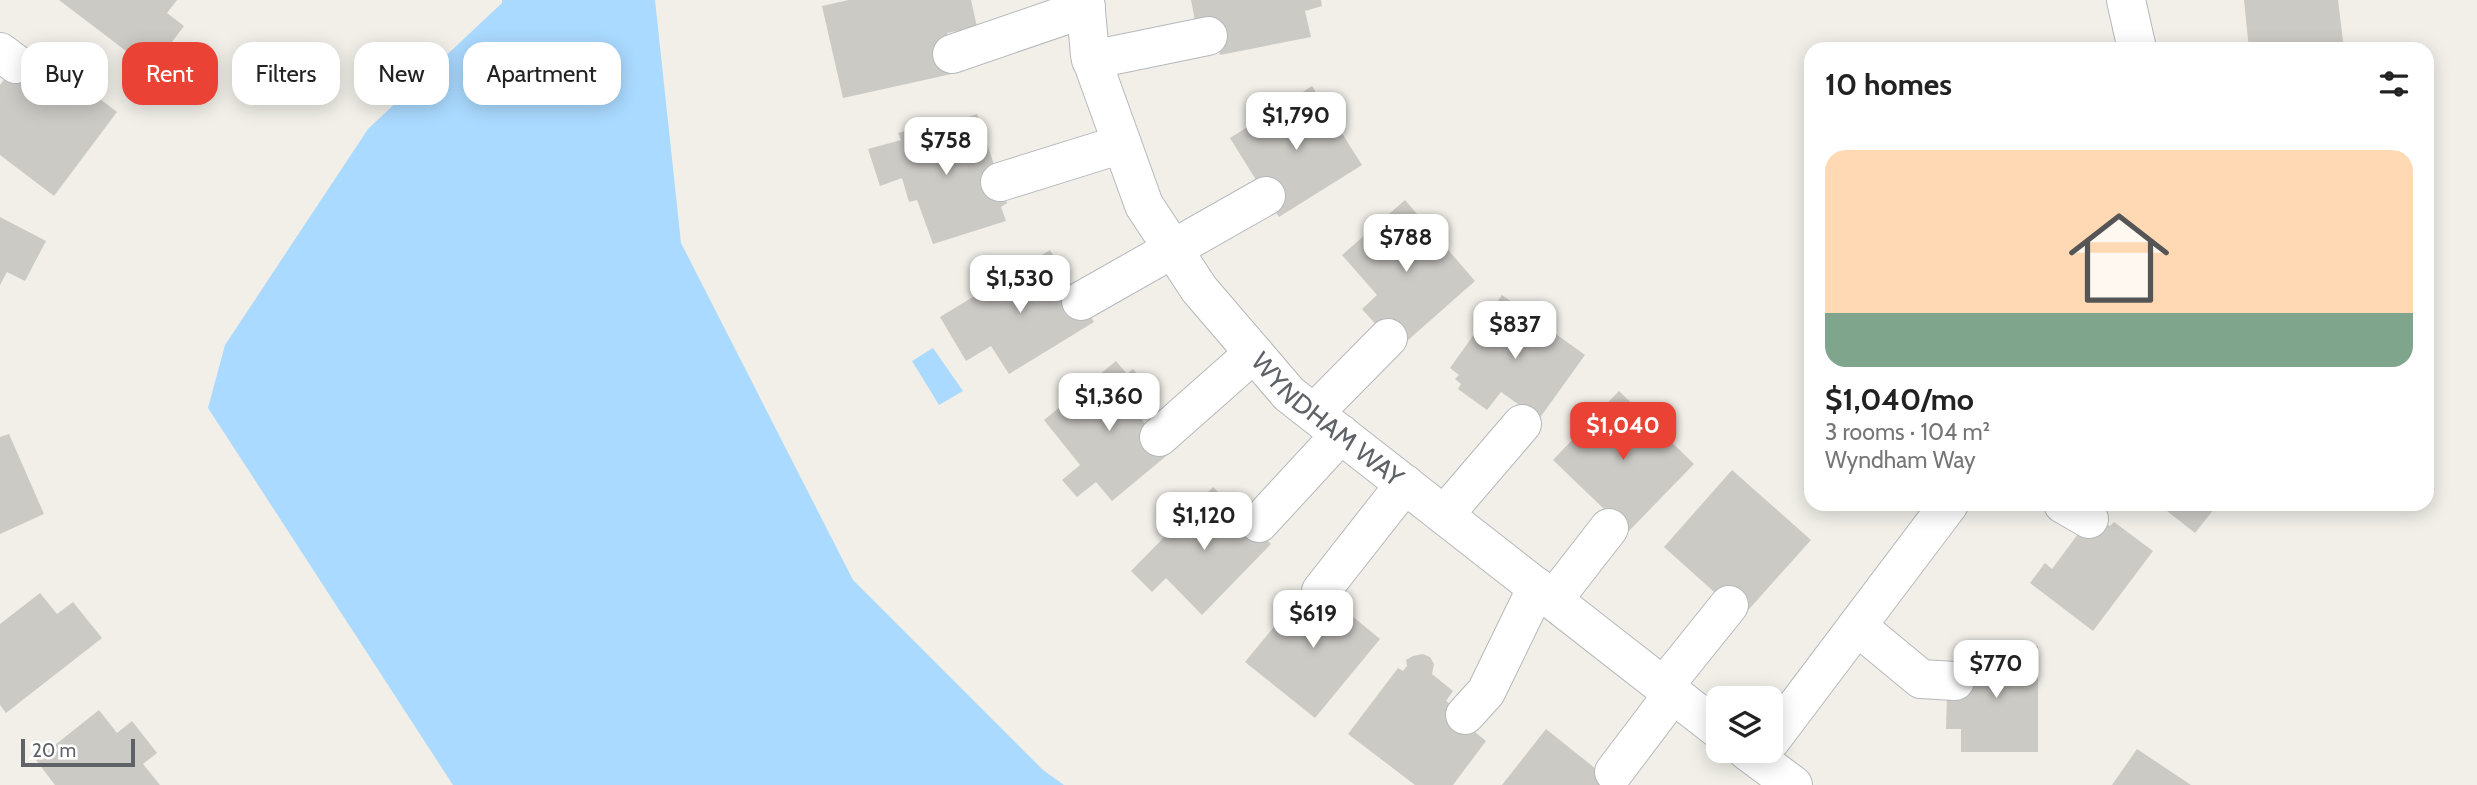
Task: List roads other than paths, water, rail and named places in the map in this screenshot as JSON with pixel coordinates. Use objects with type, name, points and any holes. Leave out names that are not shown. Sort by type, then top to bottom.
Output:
[{"type":"street","points":[[2126,0],[2135,42]]},
{"type":"street","points":[[952,54],[1085,4]]},
{"type":"street","name":"WYNDHAM WAY","points":[[1085,4],[1091,60],[1144,205],[1199,289],[1289,394],[1706,719]]},
{"type":"street","points":[[1091,60],[1208,36]]},
{"type":"street","points":[[1000,182],[1122,144]]},
{"type":"street","points":[[1081,301],[1266,196]]},
{"type":"street","points":[[1259,523],[1388,338]]},
{"type":"street","points":[[1159,437],[1254,353]]},
{"type":"street","points":[[1444,515],[1522,424]]},
{"type":"street","points":[[1321,591],[1405,484]]},
{"type":"street","points":[[1783,737],[1857,626],[1944,511]]},
{"type":"street","points":[[1465,715],[1486,692],[1545,593],[1609,528]]},
{"type":"street","points":[[1614,772],[1729,606]]},
{"type":"street","points":[[1857,626],[1921,678],[1955,681]]},
{"type":"water","points":[[502,0],[655,0],[681,243],[853,580],[1043,770],[1064,785],[453,785],[208,408],[225,345],[368,129],[394,105],[449,105],[449,53],[502,3]]},
{"type":"water","points":[[933,348],[963,391],[939,405],[912,361]]}]
